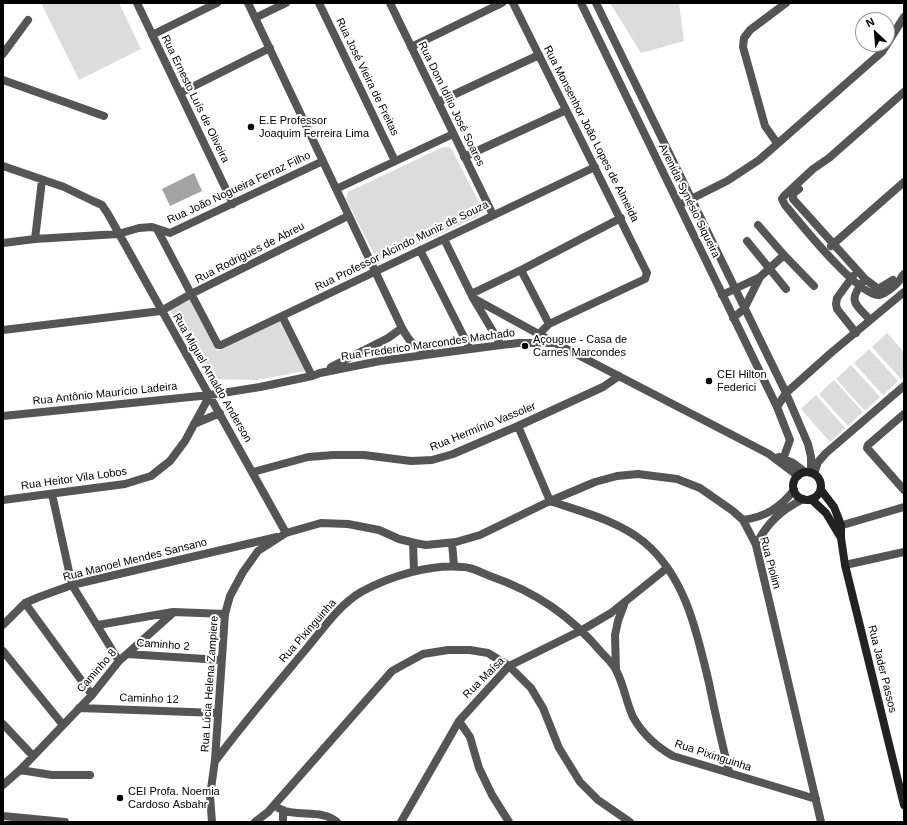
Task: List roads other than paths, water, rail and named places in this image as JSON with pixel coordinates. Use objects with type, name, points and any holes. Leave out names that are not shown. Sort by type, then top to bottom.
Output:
[{"type":"street","name":"Rua Ernesto Luís de Oliveira","points":[[137,3],[233,204]]},
{"type":"street","points":[[152,35],[217,3]]},
{"type":"street","points":[[248,3],[374,272],[402,328],[410,342],[416,348],[437,354]]},
{"type":"street","points":[[255,18],[286,3]]},
{"type":"street","name":"Rua José Vieira de Freitas","points":[[319,3],[395,161]]},
{"type":"street","name":"Rua Dom Idílio José Soares","points":[[390,3],[492,215]]},
{"type":"street","points":[[411,47],[502,3]]},
{"type":"street","name":"Rua Monsenhor João Lopes de Almeida","points":[[513,3],[647,273],[645,279],[549,324]]},
{"type":"street","name":"Avenida Synésio Siqueira","points":[[581,3],[777,407],[790,440]]},
{"type":"street","name":"Avenida Synésio Siqueira","points":[[596,3],[786,393],[806,440],[811,457],[807,474]]},
{"type":"street","points":[[777,143],[765,126],[743,47],[744,38],[750,30],[786,3]]},
{"type":"street","points":[[679,205],[727,181],[759,160],[882,52],[904,17]]},
{"type":"street","points":[[3,54],[28,20]]},
{"type":"street","points":[[180,93],[270,48]]},
{"type":"street","points":[[438,102],[539,55]]},
{"type":"street","points":[[3,80],[104,116]]},
{"type":"street","points":[[903,275],[887,292],[879,295],[872,294],[850,278],[785,205],[782,199],[813,169],[829,158],[904,92]]},
{"type":"street","points":[[464,157],[566,110]]},
{"type":"street","points":[[336,189],[453,134]]},
{"type":"street","points":[[829,158],[819,171],[792,196],[857,271],[877,288],[880,288],[903,275]]},
{"type":"street","name":"Rua João Nogueira Ferraz Filho","points":[[3,243],[35,239],[118,234],[139,228],[152,227],[166,232],[173,232],[323,161]]},
{"type":"street","name":"Rua Miguel Arnaldo Anderson","points":[[3,166],[64,187],[102,205],[253,472],[284,534]]},
{"type":"street","name":"Rua Professor Alcindo Muniz de Souza","points":[[191,294],[218,345],[595,167]]},
{"type":"street","points":[[35,239],[42,180]]},
{"type":"street","points":[[825,251],[904,182]]},
{"type":"street","name":"Rua Rodrigues de Abreu","points":[[161,311],[191,294],[348,216]]},
{"type":"street","points":[[472,296],[621,218]]},
{"type":"street","points":[[758,225],[814,286]]},
{"type":"street","points":[[157,229],[191,294]]},
{"type":"street","points":[[444,239],[472,296],[501,345]]},
{"type":"street","points":[[747,241],[786,289]]},
{"type":"street","points":[[420,250],[470,349]]},
{"type":"street","points":[[722,295],[760,277],[784,255]]},
{"type":"street","points":[[521,270],[549,324],[539,334]]},
{"type":"street","points":[[856,333],[836,304],[837,298],[850,278],[857,271]]},
{"type":"street","points":[[733,318],[744,309],[760,277]]},
{"type":"street","points":[[865,279],[855,293],[855,302],[870,320]]},
{"type":"street","points":[[777,407],[786,393],[904,292]]},
{"type":"street","name":"Rua Frederico Marcondes Machado","points":[[472,296],[555,343],[783,460],[807,474]]},
{"type":"street","points":[[3,330],[161,311]]},
{"type":"street","points":[[282,316],[316,374],[381,342],[402,328]]},
{"type":"street","name":"Rua Frederico Marcondes Machado","points":[[210,395],[260,387],[380,361],[519,343],[555,343]]},
{"type":"street","name":"Rua Hermínio Vassoler","points":[[253,472],[308,457],[333,455],[364,456],[412,461],[432,460],[453,454],[518,426],[602,387],[619,376]]},
{"type":"street","points":[[904,386],[826,453],[807,474],[794,483],[794,490],[796,494],[803,499],[811,500],[838,526],[904,507]]},
{"type":"street","name":"Rua Antônio Maurício Ladeira","points":[[3,416],[210,395]]},
{"type":"street","name":"Rua Heitor Vila Lobos","points":[[3,500],[126,484],[151,476],[170,461],[185,441],[210,395]]},
{"type":"street","points":[[194,424],[220,413]]},
{"type":"street","points":[[904,414],[868,445],[867,448],[904,490]]},
{"type":"street","points":[[518,426],[550,501],[600,518],[623,528],[644,542],[677,582],[687,604],[696,630],[729,772]]},
{"type":"street","points":[[783,460],[790,440],[806,440]]},
{"type":"street","name":"Rua Piolim","points":[[435,544],[452,543],[480,535],[550,501],[595,482],[617,476],[638,474],[677,479],[700,488],[733,511],[743,520],[756,545],[821,822]]},
{"type":"street","points":[[807,474],[821,482],[821,490],[816,497],[811,500]]},
{"type":"street","points":[[743,520],[753,519],[771,512],[786,500],[794,490]]},
{"type":"street","name":"Rua Jader Passos","points":[[821,490],[834,507],[845,565],[904,805]]},
{"type":"street","points":[[52,494],[72,585],[119,661]]},
{"type":"street","points":[[756,545],[765,529],[776,517],[803,499]]},
{"type":"street","name":"Rua Lúcia Helena Zampiere","points":[[212,822],[210,796],[215,760],[225,614],[230,596],[258,552],[284,534],[321,523],[348,524],[379,530],[399,539],[413,543],[435,544]]},
{"type":"street","name":"Rua Manoel Mendes Sansano","points":[[3,625],[25,604],[39,597],[72,585],[284,534]]},
{"type":"street","points":[[413,543],[414,572]]},
{"type":"street","points":[[452,543],[454,566]]},
{"type":"street","points":[[845,565],[904,552]]},
{"type":"street","name":"Rua Pixinguinha","points":[[215,760],[248,718],[340,609],[361,592],[399,575],[454,566],[466,567],[507,582],[545,601],[582,630],[616,670],[633,717],[661,750],[673,756],[816,799]]},
{"type":"street","name":"Rua Maísa","points":[[401,822],[459,721],[509,666],[582,630],[612,613],[667,568]]},
{"type":"street","points":[[616,670],[615,635],[625,602]]},
{"type":"street","points":[[25,604],[92,695]]},
{"type":"street","points":[[98,625],[174,612],[225,614]]},
{"type":"street","name":"Caminho 8","points":[[3,784],[20,770],[92,695],[119,661],[174,612]]},
{"type":"street","points":[[256,822],[268,812],[392,671],[423,654],[448,650],[470,650],[488,653],[509,666],[531,688],[543,708],[558,748],[580,782],[598,800],[630,822]]},
{"type":"street","points":[[3,651],[63,725]]},
{"type":"street","name":"Caminho 2","points":[[127,654],[221,660]]},
{"type":"street","name":"Caminho 12","points":[[79,708],[218,713]]},
{"type":"street","points":[[459,721],[470,737],[479,768],[492,795],[509,822]]},
{"type":"street","points":[[3,724],[33,756]]},
{"type":"street","points":[[20,770],[52,775],[90,775]]},
{"type":"street","points":[[274,805],[283,810],[324,815],[333,818],[337,822]]},
{"type":"street","points":[[283,810],[283,822]]},
{"type":"street","points":[[3,816],[65,822]]},
{"type":"place","name":"E.E Professor Joaquim Ferreira Lima","points":[[251,127]]},
{"type":"place","name":"Açougue - Casa de Carnes Marcondes","points":[[525,346]]},
{"type":"place","name":"CEI Hilton Federici","points":[[709,381]]},
{"type":"place","name":"CEI Profa. Noemia Cardoso Asbahr","points":[[120,798]]}]
